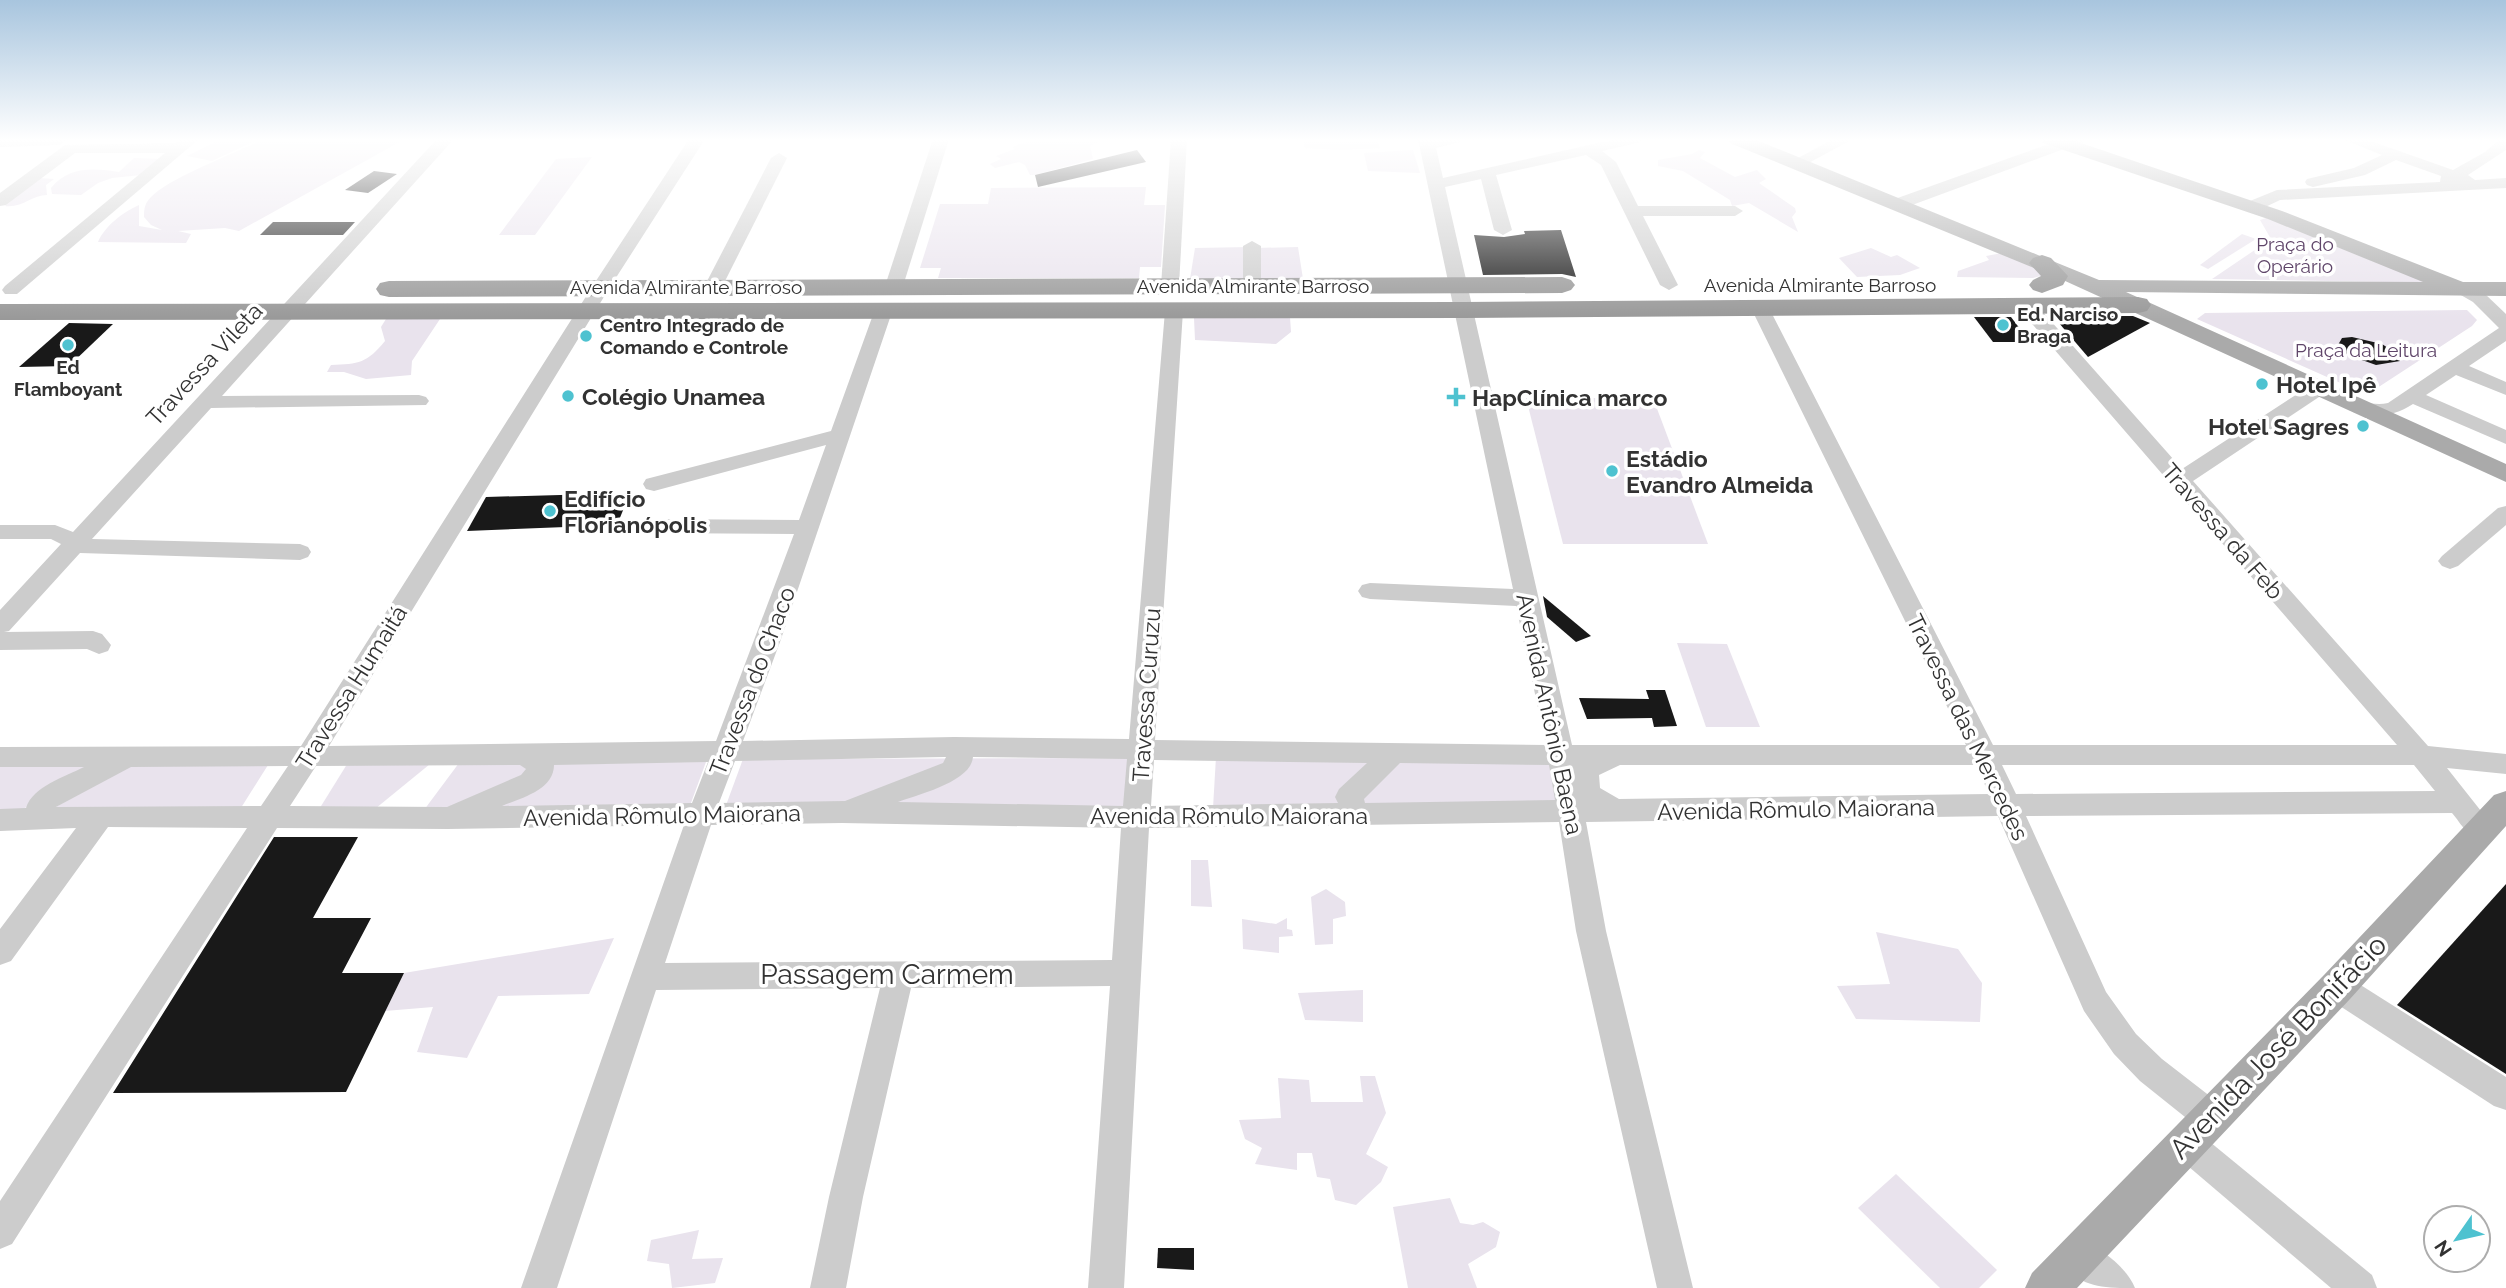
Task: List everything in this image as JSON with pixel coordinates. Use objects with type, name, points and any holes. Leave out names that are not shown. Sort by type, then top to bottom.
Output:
[{"type":"highway","name":"Avenida Almirante Barroso","points":[[4,298],[307,289],[894,286],[1172,298],[1461,298],[1669,285],[2094,285]]},
{"type":"highway","name":"Avenida Almirante Barroso","points":[[4,298],[286,313],[883,312],[1172,298],[1252,286],[1461,298],[1760,308],[2037,285],[2131,302]]},
{"type":"main road","points":[[1886,199],[2037,285]]},
{"type":"main road","points":[[2228,199],[2456,287]]},
{"type":"main road","points":[[2094,285],[2506,474]]},
{"type":"main road","name":"Avenida Almirante Barroso","points":[[2094,285],[2506,289]]},
{"type":"main road","name":"Avenida José Bonifácio","points":[[2047,1288],[2337,987],[2506,804]]},
{"type":"street","points":[[4,298],[120,199]]},
{"type":"street","name":"Travessa Vileta","points":[[3,619],[390,199]]},
{"type":"street","name":"Travessa Humaitá","points":[[0,1232],[309,755],[584,313],[658,199]]},
{"type":"street","points":[[713,287],[758,199]]},
{"type":"street","points":[[894,286],[922,199]]},
{"type":"street","name":"Travessa Curuzu","points":[[1106,1288],[1176,199]]},
{"type":"street","name":"Avenida Antônio Baena","points":[[1439,199],[1561,755],[1591,931],[1675,1288]]},
{"type":"street","points":[[1495,199],[1503,230]]},
{"type":"street","points":[[1627,199],[1669,285]]},
{"type":"street","points":[[1898,204],[1911,199]]},
{"type":"street","points":[[2242,204],[2254,199]]},
{"type":"street","points":[[2242,204],[2262,199]]},
{"type":"street","points":[[1633,211],[1735,211]]},
{"type":"street","points":[[1252,246],[1252,286]]},
{"type":"street","name":"Travessa da Feb","points":[[2037,285],[2179,481],[2421,755]]},
{"type":"street","points":[[2360,408],[2387,410],[2505,332],[2479,298],[2456,287]]},
{"type":"street","name":"Travessa das Mercedes","points":[[1760,308],[1984,754],[2095,1001],[2125,1044],[2151,1070],[2199,1131],[2359,1288]]},
{"type":"street","name":"Travessa do Chaco","points":[[539,1288],[701,815],[768,642],[883,312]]},
{"type":"street","points":[[2454,367],[2506,389]]},
{"type":"street","points":[[2179,481],[2318,389]]},
{"type":"street","points":[[2411,396],[2506,438]]},
{"type":"street","points":[[204,402],[419,401]]},
{"type":"street","points":[[654,484],[841,435]]},
{"type":"street","points":[[2450,561],[2506,513]]},
{"type":"street","points":[[645,527],[808,527]]},
{"type":"street","points":[[0,532],[55,532],[83,546],[108,548],[300,552]]},
{"type":"street","points":[[1370,591],[1527,598]]},
{"type":"street","points":[[0,641],[93,640],[99,645]]},
{"type":"street","points":[[842,812],[952,770],[960,761],[959,752],[954,747]]},
{"type":"street","points":[[0,757],[725,753],[954,747],[1561,755],[2421,755],[2506,764]]},
{"type":"street","points":[[1356,814],[1349,797],[1394,752]]},
{"type":"street","points":[[448,818],[531,782],[540,772],[541,766],[525,755]]},
{"type":"street","points":[[1621,755],[1588,767],[1584,775],[1591,798],[1601,805],[1622,812]]},
{"type":"street","points":[[2421,755],[2482,830]]},
{"type":"street","points":[[44,818],[39,807],[48,798],[128,757]]},
{"type":"street","name":"Avenida Rômulo Maiorana","points":[[0,820],[101,816],[448,818],[842,812],[1136,817],[2006,805],[2458,802]]},
{"type":"street","points":[[0,952],[101,816]]},
{"type":"street","name":"Passagem Carmem","points":[[648,976],[1126,973]]},
{"type":"street","points":[[828,1288],[846,1197],[899,974]]},
{"type":"street","points":[[2337,987],[2506,1095]]},
{"type":"street","points":[[2078,1256],[2116,1288]]},
{"type":"green space","points":[[13,199],[32,199],[17,205],[5,206]]},
{"type":"green space","points":[[297,199],[239,231],[225,228],[178,231],[191,234],[186,243],[98,242],[115,220],[139,205],[139,226],[162,230],[151,225],[144,217],[147,201]]},
{"type":"green space","points":[[526,199],[561,199],[535,235],[499,235]]},
{"type":"green space","points":[[989,199],[1145,199],[1144,205],[1165,205],[1161,267],[1140,267],[1139,278],[938,278],[941,268],[920,268],[940,204],[988,204]]},
{"type":"green space","points":[[1782,199],[1795,208],[1796,212],[1792,217],[1798,232],[1749,203],[1732,206],[1730,200]]},
{"type":"green space","name":"Praça do Operário","points":[[2269,217],[2440,283],[2212,279],[2271,239],[2260,220]]},
{"type":"green space","points":[[2242,234],[2256,239],[2208,269],[2200,265]]},
{"type":"green space","points":[[1249,247],[1248,279],[1190,279],[1195,248]]},
{"type":"green space","points":[[1298,247],[1303,279],[1255,280],[1256,248]]},
{"type":"green space","points":[[1871,248],[1891,257],[1897,255],[1920,268],[1900,275],[1857,277],[1839,258]]},
{"type":"green space","points":[[2002,253],[2034,262],[2044,275],[2033,278],[1957,277],[1958,271],[1989,260],[1986,256]]},
{"type":"green space","name":"Praça da Leitura","points":[[2467,310],[2477,320],[2472,326],[2371,392],[2354,389],[2197,319],[2205,313]]},
{"type":"green space","points":[[1263,313],[1265,318],[1290,317],[1291,332],[1276,344],[1195,340],[1194,318]]},
{"type":"green space","points":[[386,319],[440,319],[412,361],[411,375],[366,379],[344,372],[327,372],[331,365],[356,363],[373,354],[385,341],[381,327]]},
{"type":"green space","name":"Estádio Evandro Almeida","points":[[1526,398],[1653,398],[1708,544],[1563,544]]},
{"type":"green space","points":[[1677,643],[1727,644],[1760,727],[1706,727]]},
{"type":"green space","points":[[1216,757],[1550,761],[1558,808],[1213,808]]},
{"type":"green space","points":[[1131,758],[1123,812],[725,808],[743,759]]},
{"type":"green space","points":[[104,761],[20,811],[0,811],[0,762]]},
{"type":"green space","points":[[349,761],[430,764],[370,813],[318,811]]},
{"type":"green space","points":[[706,762],[688,811],[424,810],[459,763]]},
{"type":"green space","points":[[124,764],[268,765],[239,811],[51,810]]},
{"type":"green space","points":[[1191,860],[1208,860],[1212,907],[1191,906]]},
{"type":"green space","points":[[1326,889],[1345,902],[1346,916],[1333,919],[1333,944],[1315,945],[1311,897]]},
{"type":"green space","points":[[1287,918],[1287,929],[1292,930],[1293,936],[1279,937],[1279,953],[1243,949],[1242,919],[1276,924]]},
{"type":"green space","points":[[1876,932],[1958,949],[1982,983],[1980,1022],[1856,1019],[1837,986],[1890,984]]},
{"type":"green space","points":[[614,938],[589,994],[498,996],[467,1058],[417,1052],[433,1007],[385,1011],[404,973]]},
{"type":"green space","points":[[1363,990],[1363,1022],[1305,1020],[1298,993]]},
{"type":"green space","points":[[1360,1076],[1375,1076],[1386,1113],[1366,1154],[1388,1167],[1381,1182],[1356,1205],[1335,1200],[1330,1179],[1317,1177],[1312,1153],[1297,1153],[1297,1170],[1255,1164],[1262,1148],[1245,1139],[1239,1120],[1281,1118],[1278,1078],[1309,1080],[1311,1102],[1363,1102]]},
{"type":"green space","points":[[1896,1174],[1997,1270],[1979,1288],[1940,1288],[1858,1208]]},
{"type":"green space","points":[[1450,1198],[1460,1223],[1473,1225],[1483,1222],[1500,1232],[1496,1247],[1468,1264],[1477,1288],[1408,1288],[1393,1207]]},
{"type":"green space","points":[[699,1230],[692,1259],[723,1258],[715,1283],[672,1288],[669,1264],[647,1261],[651,1240]]},
{"type":"building","points":[[273,222],[355,222],[343,235],[260,235]]},
{"type":"building","points":[[1561,230],[1576,277],[1562,274],[1483,275],[1474,235],[1504,237],[1525,234],[1524,231]]},
{"type":"building","points":[[2053,316],[2133,316],[2150,323],[2088,357]]},
{"type":"building","name":"Ed. Narciso Braga","points":[[1974,317],[2011,317],[2030,342],[1993,342]]},
{"type":"building","name":"Ed Flamboyant","points":[[69,323],[113,324],[69,366],[19,367]]},
{"type":"building","points":[[2352,337],[2382,344],[2400,361],[2376,365],[2348,355],[2338,345],[2342,338]]},
{"type":"building","name":"Edifício Florianópolis","points":[[630,493],[617,525],[467,531],[486,497]]},
{"type":"building","points":[[1543,596],[1591,636],[1576,642],[1547,617]]},
{"type":"building","points":[[1646,690],[1665,690],[1677,726],[1654,727],[1652,718],[1587,719],[1579,698],[1649,699]]},
{"type":"building","points":[[274,837],[358,837],[313,918],[371,918],[342,973],[404,973],[346,1092],[113,1093]]},
{"type":"building","points":[[2506,884],[2506,1074],[2397,1005]]},
{"type":"building","points":[[1158,1248],[1194,1248],[1194,1270],[1157,1268]]},
{"type":"place","name":"Ed. Narciso Braga","points":[[2003,325]]},
{"type":"place","name":"Centro Integrado de Comando e Controle","points":[[586,336]]},
{"type":"place","name":"Ed Flamboyant","points":[[68,345]]},
{"type":"place","name":"Hotel Ipê","points":[[2262,384]]},
{"type":"place","name":"Colégio Unamea","points":[[568,396]]},
{"type":"place","name":"HapClínica marco","points":[[1456,397]]},
{"type":"place","name":"Hotel Sagres","points":[[2363,426]]},
{"type":"place","name":"Estádio Evandro Almeida","points":[[1612,471]]},
{"type":"place","name":"Edifício Florianópolis","points":[[550,511]]}]
